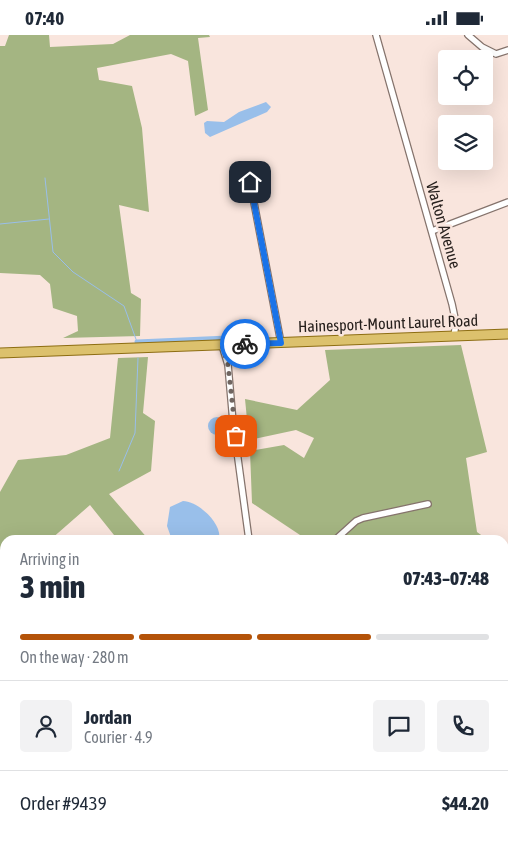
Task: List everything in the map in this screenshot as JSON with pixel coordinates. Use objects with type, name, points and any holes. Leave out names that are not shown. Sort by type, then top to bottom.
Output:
[{"type":"main road","name":"Hainesport-Mount Laurel Road","points":[[0,353],[508,334]]},
{"type":"street","name":"Walton Avenue","points":[[376,35],[455,314],[454,336]]},
{"type":"street","points":[[468,35],[482,47],[496,54],[508,50]]},
{"type":"street","points":[[250,182],[281,343]]},
{"type":"street","points":[[432,231],[508,202]]},
{"type":"street","points":[[222,345],[228,365],[233,422],[248,535]]},
{"type":"street","points":[[341,535],[356,521],[363,518],[428,504]]},
{"type":"green space","points":[[9,35],[49,35],[50,47],[113,44],[130,35],[209,35],[210,37],[198,38],[208,110],[195,116],[188,61],[171,54],[97,68],[99,80],[132,86],[142,128],[149,212],[119,205],[131,293],[141,299],[140,336],[63,338],[78,331],[77,316],[53,308],[50,284],[40,275],[0,273],[0,46],[5,46]]},
{"type":"green space","points":[[461,345],[487,452],[466,458],[477,532],[481,535],[300,535],[252,503],[250,451],[284,445],[304,458],[314,438],[296,430],[249,440],[245,399],[297,410],[330,380],[325,350]]},
{"type":"green space","points":[[148,357],[143,413],[155,421],[151,471],[109,494],[145,535],[114,535],[90,505],[56,535],[0,535],[0,492],[18,460],[66,455],[110,438],[118,358]]},
{"type":"water","points":[[266,102],[271,107],[267,112],[210,137],[205,133],[204,123],[207,121],[224,122],[239,112]]},
{"type":"water","points":[[217,417],[223,420],[226,426],[223,432],[217,435],[211,432],[208,426],[211,420]]},
{"type":"water","points":[[183,501],[196,505],[213,521],[219,535],[170,535],[167,526],[170,507]]},
{"type":"waterway","points":[[45,178],[53,252],[73,272],[124,306],[137,342]]},
{"type":"waterway","points":[[0,224],[49,219]]},
{"type":"waterway","points":[[137,342],[228,338]]},
{"type":"waterway","points":[[119,471],[135,433],[138,358]]},
{"type":"way so far","points":[[236,436],[228,365],[222,345],[245,344]]},
{"type":"route","points":[[245,344],[281,343],[250,182]]}]
